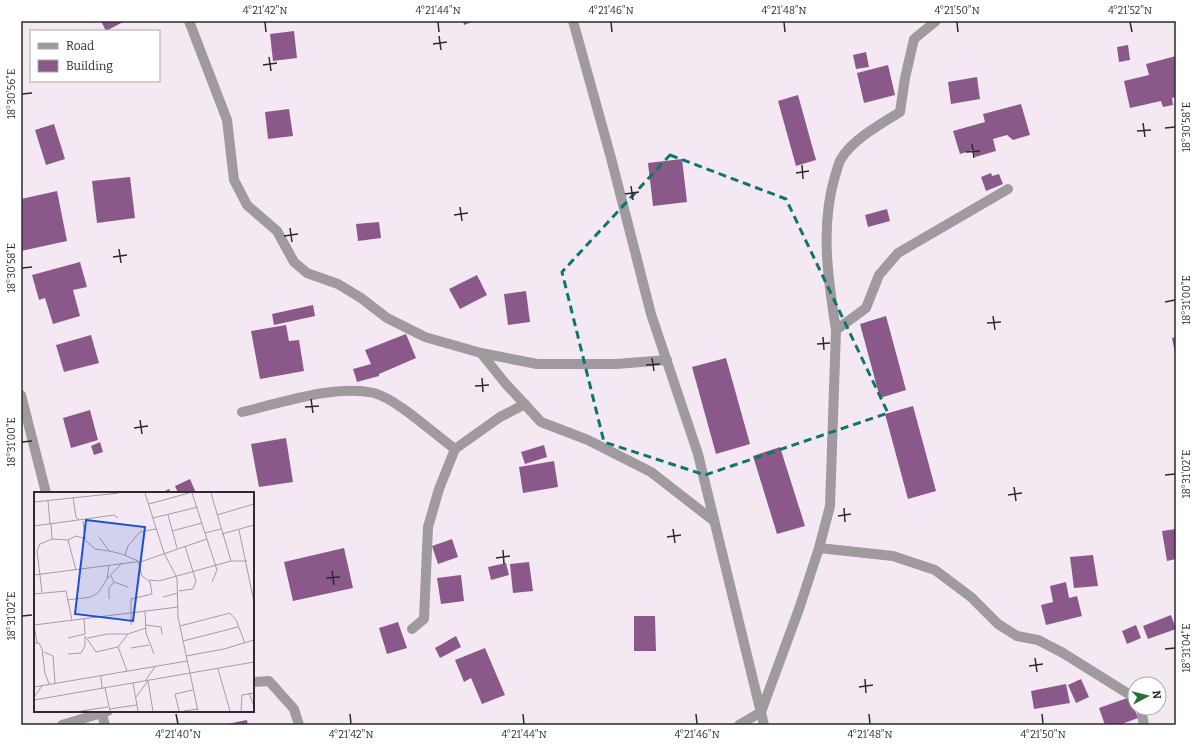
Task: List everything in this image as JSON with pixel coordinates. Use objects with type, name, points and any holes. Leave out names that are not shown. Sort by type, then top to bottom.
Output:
[{"type":"street","points":[[189,21],[227,120],[234,180],[247,205],[277,231],[294,262],[307,273],[338,284],[361,298],[387,318],[425,337],[481,353],[537,364],[616,364],[666,360]]},
{"type":"street","points":[[573,21],[611,158],[650,314],[698,454],[764,725]]},
{"type":"street","points":[[739,725],[762,712],[778,671],[819,548],[830,506],[836,330],[826,248],[826,225],[831,190],[841,158],[864,134],[900,112],[905,78],[914,39],[936,21]]},
{"type":"street","points":[[836,330],[866,308],[879,275],[898,252],[1008,189]]},
{"type":"street","points":[[481,353],[505,383],[541,422],[588,440],[651,472],[714,521]]},
{"type":"street","points":[[242,412],[340,390],[375,393],[403,408],[455,449]]},
{"type":"street","points":[[21,395],[46,492]]},
{"type":"street","points":[[412,629],[424,619],[428,527],[439,489],[455,449],[500,417],[525,404]]},
{"type":"street","points":[[819,548],[893,556],[935,570],[971,597],[998,624],[1017,636],[1038,640],[1057,650],[1127,693]]},
{"type":"street","points":[[254,682],[269,681],[294,709],[299,725]]},
{"type":"street","points":[[62,725],[104,712],[105,725]]},
{"type":"highlighted area","points":[[670,155],[786,199],[888,413],[705,475],[604,442],[562,272]]},
{"type":"building","points":[[101,21],[125,21],[108,30],[106,30]]},
{"type":"building","points":[[463,21],[475,21],[464,25]]},
{"type":"building","points":[[294,31],[297,58],[273,61],[270,34]]},
{"type":"building","points":[[1128,45],[1130,60],[1119,62],[1117,47]]},
{"type":"building","points":[[866,52],[869,67],[856,69],[853,55]]},
{"type":"building","points":[[1176,56],[1176,97],[1172,98],[1173,105],[1163,107],[1161,101],[1130,108],[1124,81],[1149,75],[1146,64]]},
{"type":"building","points":[[888,65],[895,95],[864,103],[857,73]]},
{"type":"building","points":[[977,77],[980,99],[951,104],[948,82]]},
{"type":"building","points":[[798,95],[816,160],[796,166],[778,101]]},
{"type":"building","points":[[1021,104],[1030,135],[1013,140],[1007,135],[993,139],[996,151],[975,157],[973,150],[960,154],[953,131],[985,122],[983,114]]},
{"type":"building","points":[[289,109],[293,136],[268,139],[265,112]]},
{"type":"building","points":[[54,124],[65,159],[46,165],[35,130]]},
{"type":"building","points":[[682,159],[687,202],[653,206],[648,163]]},
{"type":"building","points":[[991,173],[992,176],[999,174],[1003,184],[986,191],[981,177]]},
{"type":"building","points":[[130,177],[135,218],[97,223],[92,181]]},
{"type":"building","points":[[57,191],[67,241],[21,251],[21,199]]},
{"type":"building","points":[[887,209],[890,221],[868,227],[865,215]]},
{"type":"building","points":[[379,222],[381,238],[358,241],[356,224]]},
{"type":"building","points":[[80,262],[87,287],[73,290],[80,316],[53,324],[45,298],[39,300],[32,275]]},
{"type":"building","points":[[477,275],[487,295],[460,309],[449,289]]},
{"type":"building","points":[[526,291],[530,322],[508,325],[504,294]]},
{"type":"building","points":[[313,305],[315,316],[274,325],[272,314]]},
{"type":"building","points":[[886,316],[906,390],[880,398],[860,324]]},
{"type":"building","points":[[286,325],[289,341],[299,340],[304,371],[260,379],[251,331]]},
{"type":"building","points":[[406,334],[416,358],[379,374],[379,376],[357,382],[353,369],[371,364],[365,350]]},
{"type":"building","points":[[91,335],[99,363],[64,372],[56,345]]},
{"type":"building","points":[[1176,337],[1176,353],[1175,353],[1172,338]]},
{"type":"building","points":[[726,358],[750,444],[716,454],[692,367]]},
{"type":"building","points":[[913,406],[936,491],[908,499],[885,414]]},
{"type":"building","points":[[90,410],[98,440],[71,448],[63,418]]},
{"type":"building","points":[[286,438],[293,482],[259,487],[251,444]]},
{"type":"building","points":[[100,442],[103,452],[94,455],[91,446]]},
{"type":"building","points":[[544,445],[547,457],[525,464],[521,452]]},
{"type":"building","points":[[780,447],[805,526],[777,534],[753,456]]},
{"type":"building","points":[[554,461],[558,487],[523,493],[519,467]]},
{"type":"building","points":[[190,479],[196,492],[178,492],[175,486]]},
{"type":"building","points":[[169,489],[170,492],[163,492]]},
{"type":"building","points":[[1176,529],[1176,559],[1167,561],[1162,531]]},
{"type":"building","points":[[452,539],[458,557],[438,564],[432,546]]},
{"type":"building","points":[[344,548],[353,588],[293,601],[284,562]]},
{"type":"building","points":[[1093,555],[1098,586],[1074,588],[1070,557]]},
{"type":"building","points":[[529,562],[533,591],[513,593],[510,564]]},
{"type":"building","points":[[506,563],[509,575],[491,580],[488,567]]},
{"type":"building","points":[[461,575],[464,601],[441,604],[437,578]]},
{"type":"building","points":[[1066,582],[1069,598],[1077,596],[1082,616],[1046,625],[1041,605],[1053,602],[1050,586]]},
{"type":"building","points":[[1171,615],[1176,629],[1148,639],[1143,626]]},
{"type":"building","points":[[634,616],[655,616],[656,651],[634,651]]},
{"type":"building","points":[[398,622],[407,648],[387,654],[379,628]]},
{"type":"building","points":[[1136,625],[1141,638],[1127,644],[1122,631]]},
{"type":"building","points":[[456,636],[461,647],[440,658],[435,648]]},
{"type":"building","points":[[485,648],[505,695],[482,704],[471,678],[464,682],[455,660]]},
{"type":"building","points":[[1081,679],[1089,697],[1076,703],[1068,685]]},
{"type":"building","points":[[1066,684],[1070,703],[1034,709],[1031,691]]},
{"type":"building","points":[[1127,698],[1127,716],[1137,716],[1138,718],[1119,725],[1105,725],[1099,708]]},
{"type":"building","points":[[247,720],[248,725],[227,725],[227,724]]}]
